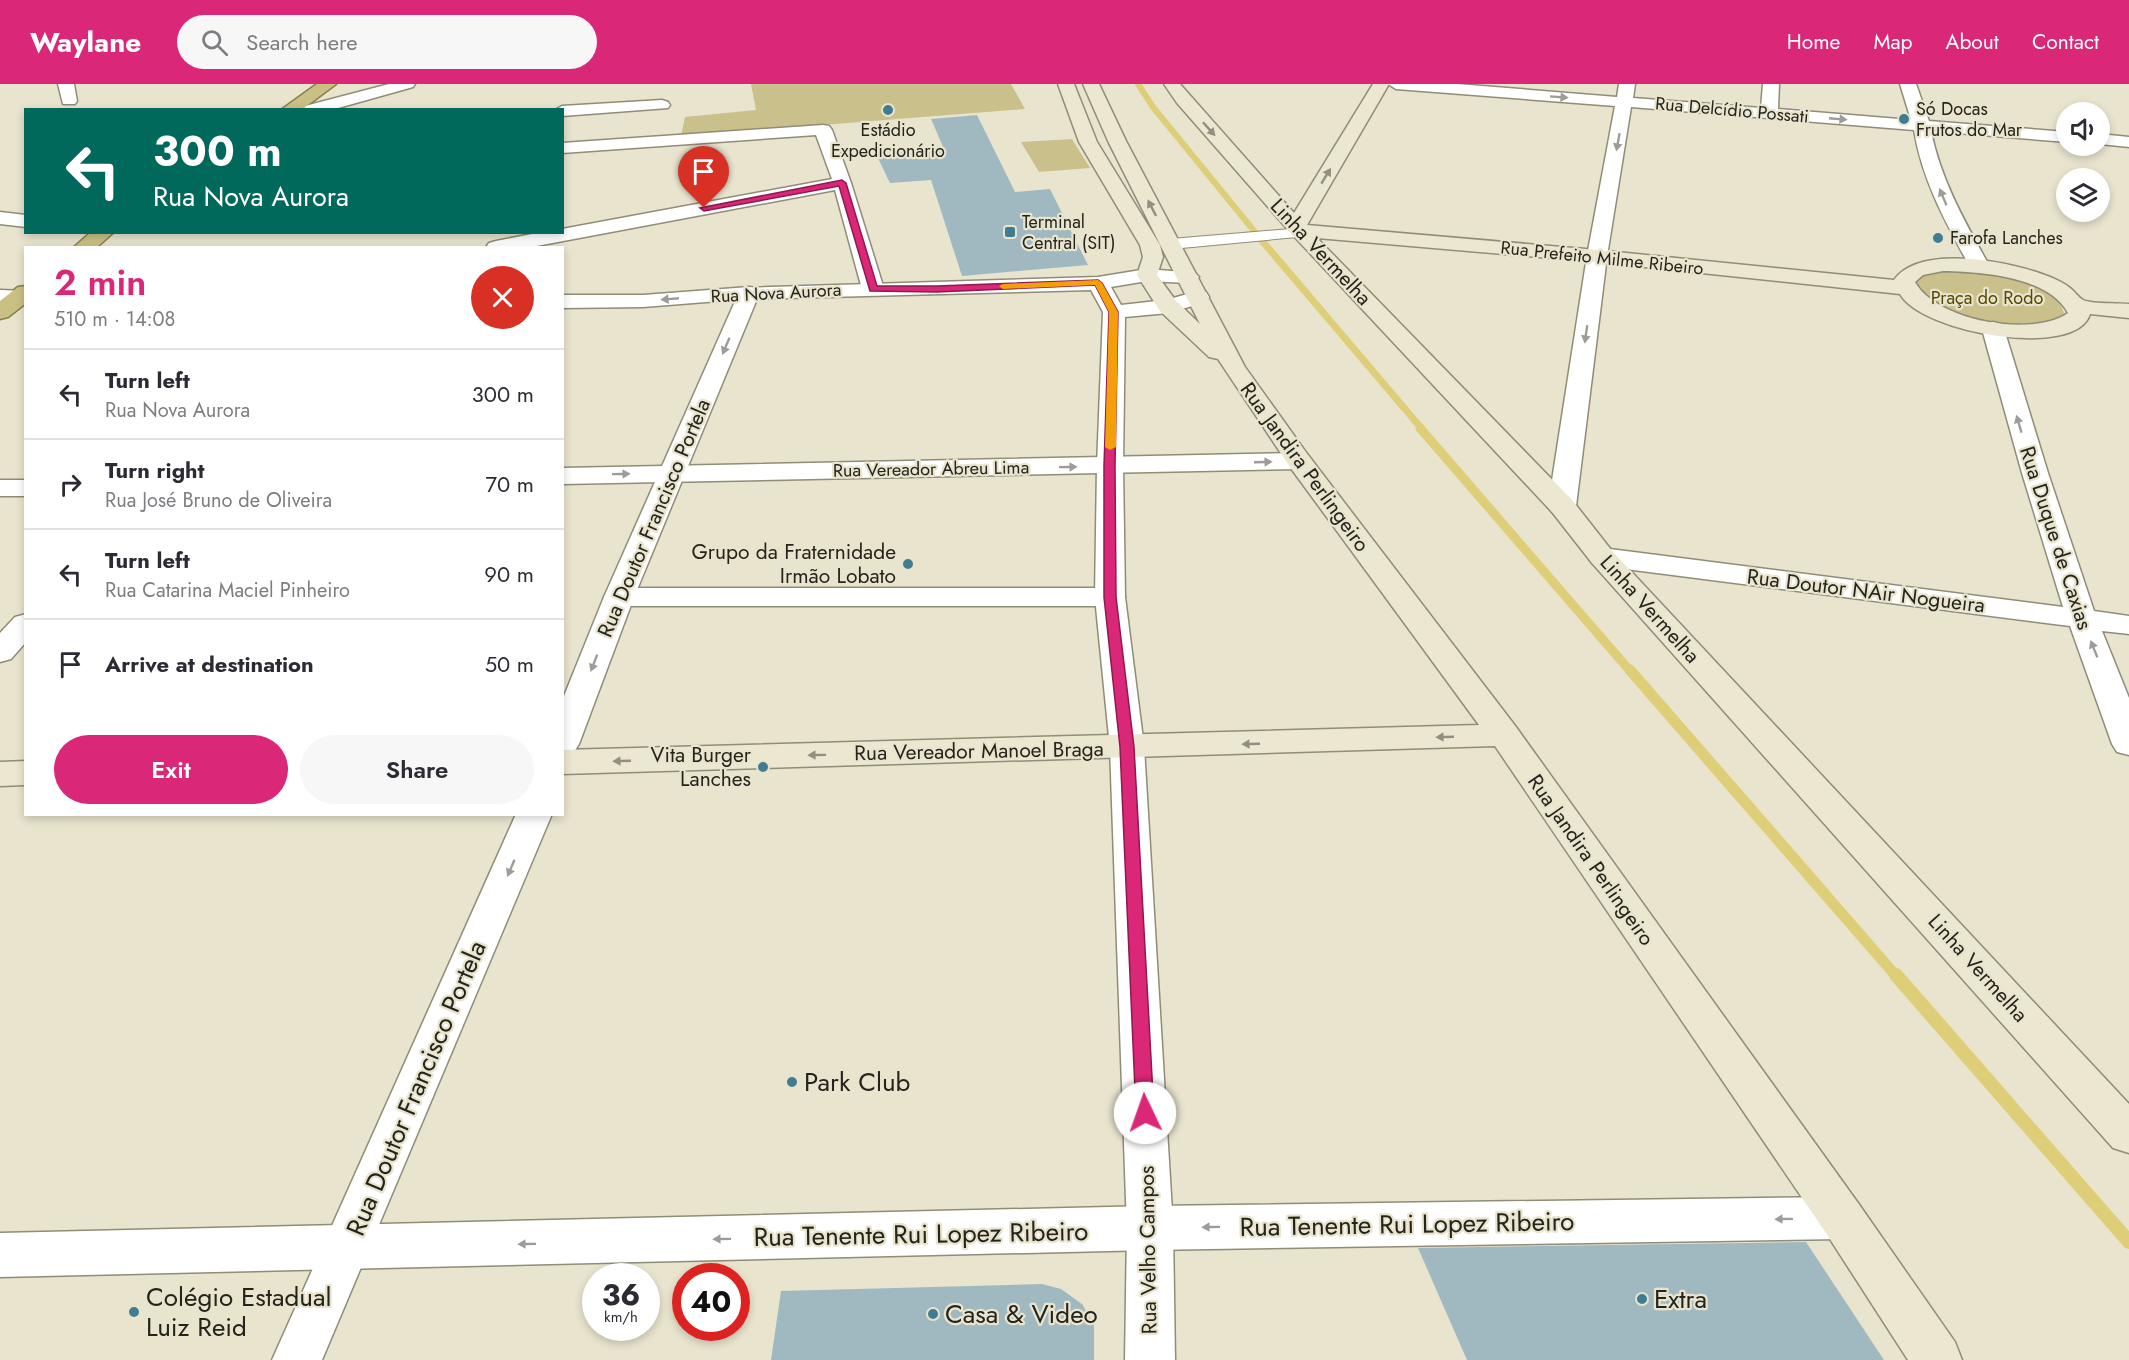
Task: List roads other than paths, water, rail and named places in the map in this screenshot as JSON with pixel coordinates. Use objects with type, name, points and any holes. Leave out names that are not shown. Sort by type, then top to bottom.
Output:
[{"type":"highway","points":[[292,108],[328,84]]},
{"type":"highway","points":[[86,246],[101,234]]},
{"type":"highway","points":[[0,312],[16,295]]},
{"type":"main road","points":[[1066,84],[1088,142],[1150,245],[1152,257],[1147,275]]},
{"type":"main road","name":"Rua Jandira Perlingeiro","points":[[1091,84],[1234,368],[1299,460],[1504,735],[1842,1218],[1937,1360]]},
{"type":"main road","name":"Linha Vermelha","points":[[1172,84],[1183,100],[1296,226],[1562,507],[1602,557],[2129,1134]]},
{"type":"main road","points":[[1296,226],[1381,84]]},
{"type":"main road","points":[[1088,142],[1118,141]]},
{"type":"main road","name":"Rua Prefeito Milme Ribeiro","points":[[1270,197],[1289,202],[1296,226],[1905,288]]},
{"type":"main road","points":[[1943,265],[1980,267],[2016,274],[2049,285],[2077,306],[2080,315],[2074,323],[2061,329],[2019,332],[1993,329],[1962,322],[1934,312],[1910,296],[1905,288],[1904,281],[1916,270],[1943,265]]},
{"type":"main road","name":"Rua Jandira Perlingeiro","points":[[1147,275],[1168,306],[1234,368]]},
{"type":"main road","points":[[2077,306],[2129,311]]},
{"type":"main road","name":"Rua Vereador Manoel Braga","points":[[564,762],[1504,735]]},
{"type":"main road","points":[[0,774],[24,773]]},
{"type":"street","points":[[66,84],[69,101]]},
{"type":"street","points":[[318,108],[407,84]]},
{"type":"street","points":[[659,84],[662,122]]},
{"type":"street","name":"Rua Delcídio Possati","points":[[1396,84],[1626,93],[1769,113],[2056,136]]},
{"type":"street","points":[[1769,113],[1771,84]]},
{"type":"street","points":[[1908,84],[1922,126],[1927,155],[1942,195],[1980,267]]},
{"type":"street","points":[[1562,507],[1597,256],[1626,93]]},
{"type":"street","points":[[564,111],[662,122],[823,130],[842,183],[873,289]]},
{"type":"street","points":[[564,147],[662,122]]},
{"type":"street","points":[[2110,141],[2129,142]]},
{"type":"street","points":[[501,246],[842,183]]},
{"type":"street","points":[[0,208],[24,210]]},
{"type":"street","points":[[0,218],[24,221]]},
{"type":"street","points":[[1170,244],[1217,240],[1296,226]]},
{"type":"street","points":[[484,234],[495,246]]},
{"type":"street","points":[[1106,298],[1147,275],[1188,277]]},
{"type":"street","name":"Rua Nova Aurora","points":[[564,302],[643,301],[749,292],[873,289],[937,289],[1106,298]]},
{"type":"street","name":"Rua Doutor Francisco Portela","points":[[564,739],[619,597],[749,292]]},
{"type":"street","points":[[1106,298],[1168,306],[1198,297]]},
{"type":"street","name":"Rua Velho Campos","points":[[1106,298],[1110,597],[1127,747],[1150,1228],[1150,1360]]},
{"type":"street","name":"Rua Duque de Caxias","points":[[1993,329],[2021,432],[2082,618],[2123,708],[2129,744]]},
{"type":"street","name":"Rua Vereador Abreu Lima","points":[[564,476],[1110,466],[1299,460]]},
{"type":"street","points":[[0,488],[24,488]]},
{"type":"street","name":"Rua Doutor NAir Nogueira","points":[[1602,557],[2129,625]]},
{"type":"street","points":[[619,597],[1110,597]]},
{"type":"street","points":[[0,652],[24,625]]},
{"type":"street","name":"Rua Doutor Francisco Portela","points":[[297,1360],[533,816]]},
{"type":"street","name":"Rua Tenente Rui Lopez Ribeiro","points":[[0,1255],[1150,1228],[1842,1218]]},
{"type":"waterway","points":[[1138,84],[1153,107],[1259,237]]},
{"type":"waterway","points":[[1258,236],[1422,429]]},
{"type":"waterway","points":[[1420,428],[1631,672]]},
{"type":"waterway","points":[[1630,670],[1897,977]]},
{"type":"waterway","points":[[1896,975],[2129,1242]]},
{"type":"place","name":"Estádio Expedicionário","points":[[888,110]]},
{"type":"place","name":"Só Docas Frutos do Mar","points":[[1904,119]]},
{"type":"place","name":"Terminal Central (SIT)","points":[[1010,232]]},
{"type":"place","name":"Farofa Lanches","points":[[1938,238]]},
{"type":"place","name":"Grupo da Fraternidade Irmão Lobato","points":[[908,564]]},
{"type":"place","name":"Vita Burger Lanches","points":[[763,767]]},
{"type":"place","name":"Park Club","points":[[792,1082]]},
{"type":"place","name":"Extra","points":[[1642,1299]]},
{"type":"place","name":"Colégio Estadual Luiz Reid","points":[[134,1312]]},
{"type":"place","name":"Casa & Video","points":[[933,1314]]},
{"type":"park label","name":"Praça do Rodo","points":[[1987,298]]}]
